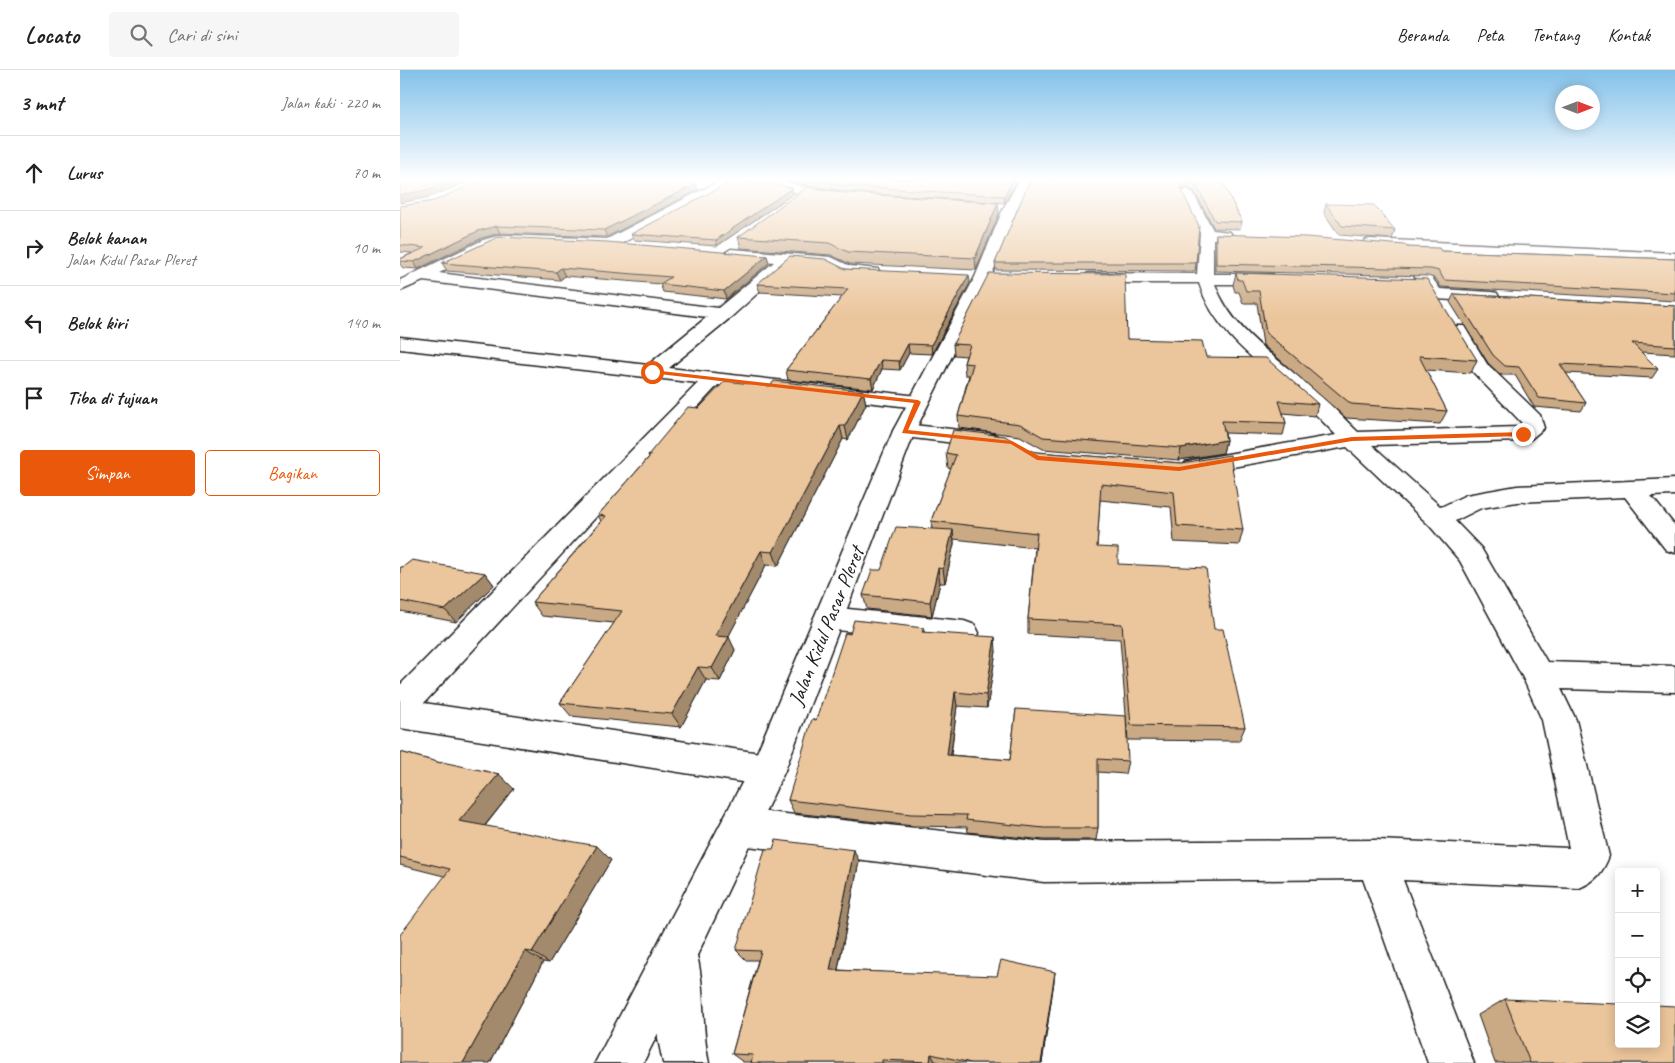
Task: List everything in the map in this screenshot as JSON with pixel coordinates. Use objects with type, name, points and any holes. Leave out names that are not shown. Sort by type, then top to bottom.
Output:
[{"type":"street","points":[[610,244],[644,225]]},
{"type":"street","name":"Jalan Kidul Pasar Pleret","points":[[618,1063],[677,952],[767,770],[904,431],[983,277],[1005,225]]},
{"type":"street","points":[[739,827],[1044,862],[1376,859],[1579,868],[1590,856],[1559,720],[1538,675],[1471,555],[1438,519],[1309,396],[1242,340],[1211,296],[1204,278],[1206,235],[1222,235],[1214,225]]},
{"type":"street","points":[[400,286],[488,243],[501,239],[638,247]]},
{"type":"street","points":[[1354,241],[1402,246],[1672,260]]},
{"type":"street","points":[[737,242],[717,253],[786,260],[831,262],[847,271],[886,273]]},
{"type":"street","points":[[1169,468],[1217,464],[1352,439],[1523,434],[1533,428],[1532,420],[1479,366],[1432,289],[1402,246]]},
{"type":"street","points":[[652,372],[724,314],[786,260]]},
{"type":"street","points":[[422,276],[724,314]]},
{"type":"street","points":[[1074,278],[1290,280]]},
{"type":"street","points":[[1405,283],[1432,289],[1505,298]]},
{"type":"street","points":[[400,343],[918,402]]},
{"type":"street","points":[[400,707],[713,379]]},
{"type":"street","points":[[904,431],[1012,443]]},
{"type":"street","points":[[1438,519],[1475,502],[1517,494],[1675,487]]},
{"type":"street","points":[[1632,489],[1675,544]]},
{"type":"street","points":[[829,618],[964,633]]},
{"type":"street","points":[[1538,675],[1675,679]]},
{"type":"street","points":[[400,714],[767,770]]},
{"type":"street","points":[[1376,859],[1451,1063]]},
{"type":"street","points":[[677,952],[681,1038],[686,1063]]},
{"type":"building","points":[[400,225],[613,225],[604,230],[497,226],[478,231],[414,262],[400,261],[400,259],[425,248],[400,245]]},
{"type":"building","points":[[648,225],[737,225],[716,240],[631,234]]},
{"type":"building","points":[[754,225],[989,225],[975,258],[848,252],[829,243],[738,237]]},
{"type":"building","points":[[1011,225],[1199,226],[1196,263],[995,263]]},
{"type":"building","points":[[1391,225],[1395,230],[1342,226]]},
{"type":"building","points":[[1216,234],[1306,237],[1405,245],[1407,247],[1439,248],[1441,251],[1675,259],[1675,293],[1444,280],[1439,271],[1431,269],[1216,264]]},
{"type":"building","points":[[498,237],[607,242],[767,256],[724,291],[660,284],[671,277],[561,268],[556,272],[442,263]]},
{"type":"building","points":[[790,256],[825,259],[845,269],[969,275],[931,345],[908,344],[899,361],[881,360],[871,379],[786,370],[848,289],[757,284]]},
{"type":"building","points":[[989,273],[1125,274],[1127,339],[1202,341],[1206,357],[1266,358],[1318,404],[1279,401],[1286,423],[1222,421],[1226,440],[1181,448],[1043,437],[1020,424],[958,416],[973,364],[964,363],[970,345],[953,344]]},
{"type":"building","points":[[1236,273],[1427,279],[1477,360],[1419,356],[1447,411],[1351,404],[1266,333],[1259,291],[1246,291],[1242,280],[1238,280]]},
{"type":"building","points":[[1454,294],[1675,306],[1675,346],[1632,343],[1658,369],[1560,364],[1586,403],[1539,398],[1519,367],[1505,366],[1493,355]]},
{"type":"building","points":[[725,381],[770,386],[774,381],[863,391],[845,426],[840,426],[773,552],[761,551],[715,636],[729,637],[712,668],[698,667],[672,714],[560,703],[622,611],[532,602],[606,516],[598,515],[651,455],[648,455],[688,407],[699,408]]},
{"type":"building","points":[[953,430],[1005,436],[1028,450],[1037,452],[1182,463],[1230,455],[1243,530],[1177,526],[1174,492],[1101,484],[1097,547],[1118,548],[1118,564],[1206,568],[1214,629],[1223,629],[1245,727],[1131,725],[1122,624],[1028,619],[1037,533],[931,521],[956,455],[946,453]]},
{"type":"building","points":[[896,527],[953,530],[943,569],[938,568],[930,602],[863,595],[872,570],[881,570]]},
{"type":"building","points":[[412,560],[485,573],[445,610],[400,601],[400,567],[403,567]]},
{"type":"building","points":[[854,620],[924,628],[922,632],[995,637],[986,695],[955,692],[947,755],[1010,760],[1016,709],[1126,716],[1128,761],[1098,759],[1098,828],[1044,828],[966,820],[967,815],[911,814],[788,800],[812,719],[816,720],[845,633],[850,634]]},
{"type":"building","points":[[400,752],[441,763],[499,774],[459,821],[597,846],[532,952],[525,951],[463,1063],[400,1063],[400,935],[450,869],[400,857]]},
{"type":"building","points":[[776,840],[854,850],[830,970],[997,976],[1001,960],[1055,972],[1041,1063],[971,1063],[931,1054],[930,1062],[882,1060],[882,1063],[751,1063],[753,1055],[732,1054],[761,951],[736,950],[765,849],[773,849]]},
{"type":"building","points":[[1505,999],[1615,1004],[1615,1048],[1660,1048],[1660,1005],[1675,1006],[1675,1063],[1530,1063]]},
{"type":"route","points":[[652,372],[918,402],[904,431],[1012,443],[1037,458],[1179,469],[1217,464],[1352,439],[1523,434]]}]
